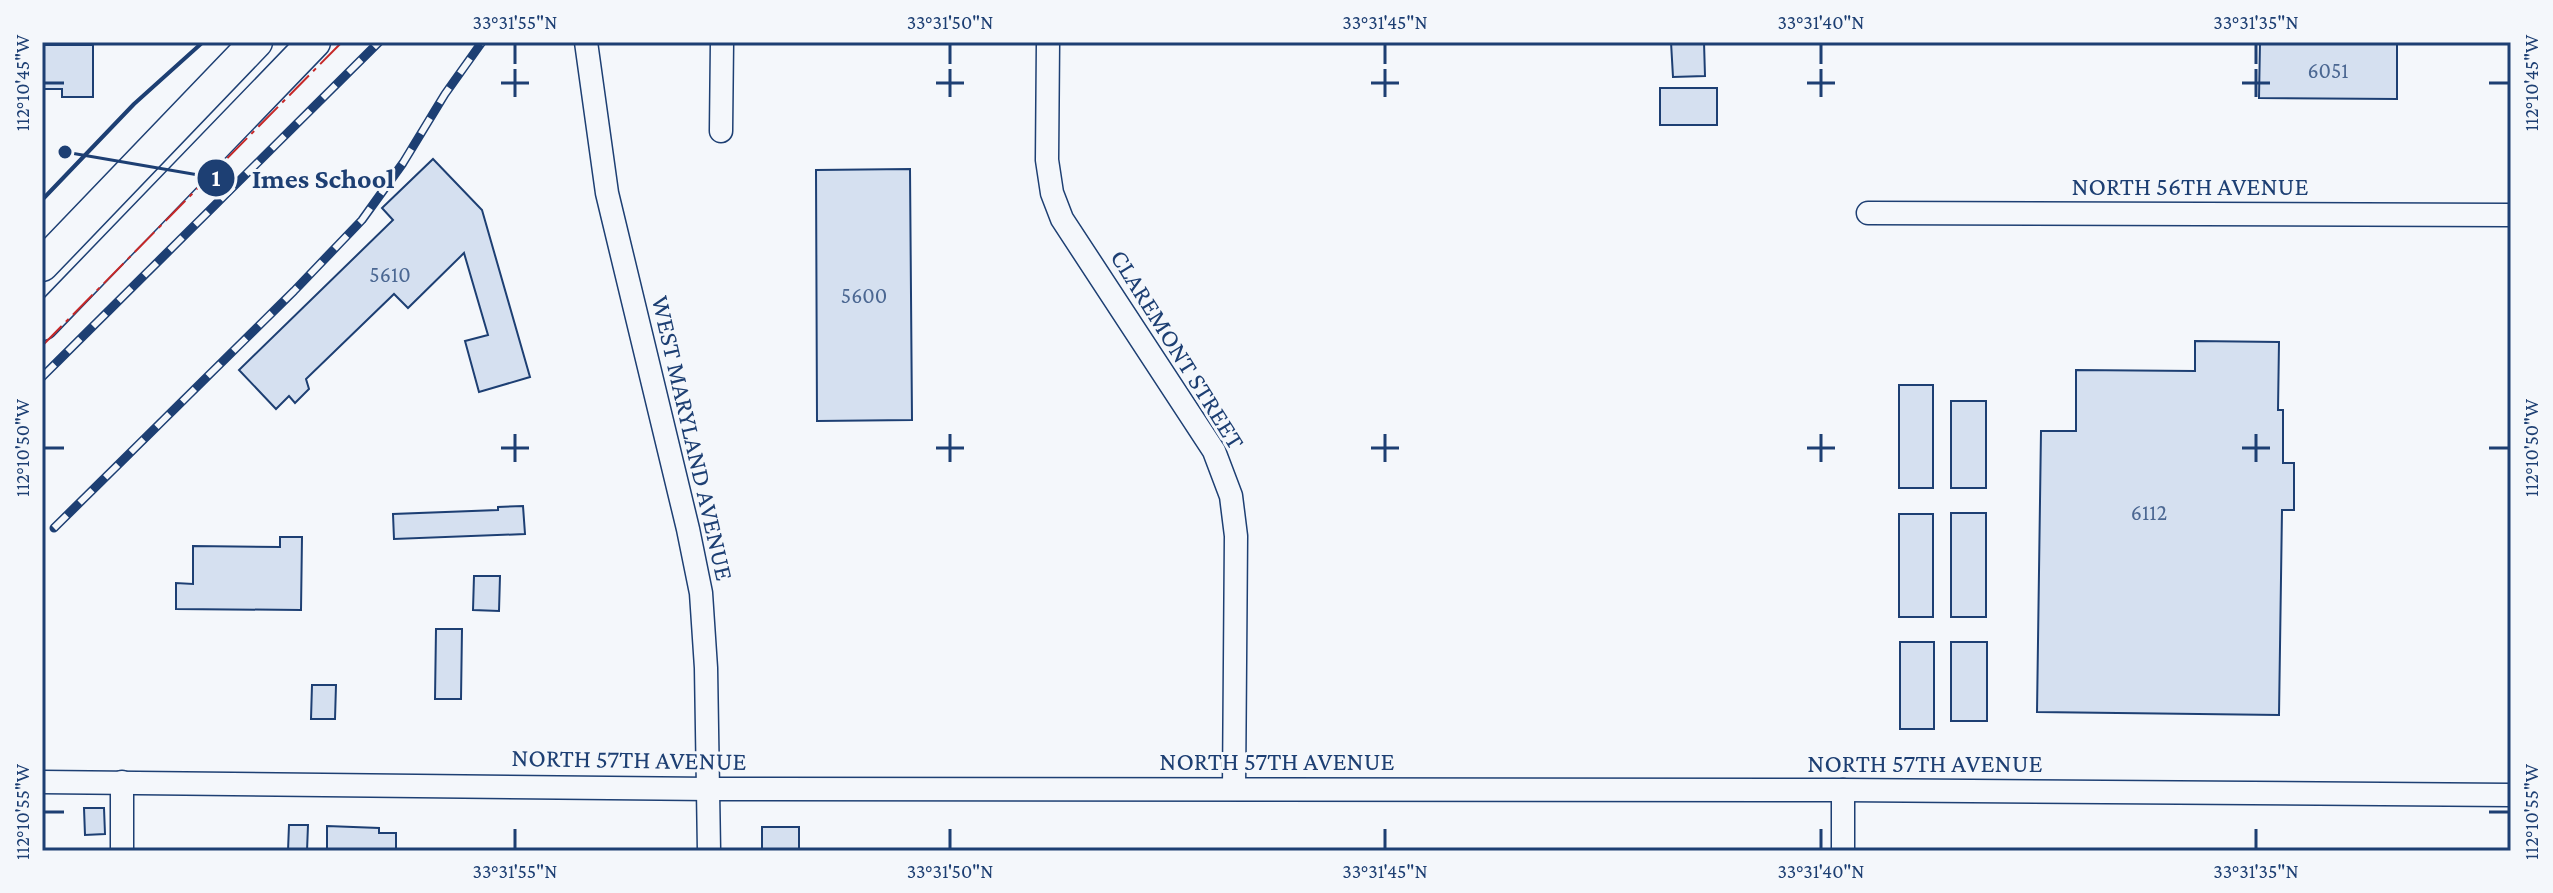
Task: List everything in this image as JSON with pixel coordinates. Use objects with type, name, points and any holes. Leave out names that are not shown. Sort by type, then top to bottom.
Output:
[{"type":"highway","points":[[42,265],[256,42]]},
{"type":"highway","points":[[42,324],[314,42]]},
{"type":"street","name":"WEST MARYLAND AVENUE","points":[[586,42],[605,179],[701,593],[710,789],[709,851]]},
{"type":"street","points":[[721,131],[722,42]]},
{"type":"street","name":"CLAREMONT STREET","points":[[1048,42],[1047,160],[1052,193],[1062,219],[1214,451],[1231,496],[1236,536],[1234,789]]},
{"type":"street","name":"NORTH 56TH AVENUE","points":[[1868,213],[2511,215]]},
{"type":"street","name":"NORTH 57TH AVENUE","points":[[42,782],[710,789],[1843,790],[2511,795]]},
{"type":"street","points":[[122,782],[122,851]]},
{"type":"street","points":[[1843,790],[1843,851]]},
{"type":"building","points":[[1671,42],[1704,42],[1705,76],[1673,77]]},
{"type":"building","points":[[2260,42],[2397,42],[2397,99],[2259,98]]},
{"type":"building","points":[[42,45],[93,45],[93,97],[62,97],[62,89],[42,89]]},
{"type":"building","points":[[1660,88],[1717,88],[1717,125],[1660,125]]},
{"type":"building","points":[[433,159],[482,210],[530,377],[479,392],[465,341],[488,335],[464,253],[408,308],[394,294],[306,379],[309,389],[295,403],[289,396],[276,409],[239,370],[393,220],[382,208]]},
{"type":"building","points":[[910,169],[912,420],[817,421],[816,170]]},
{"type":"building","points":[[2195,341],[2279,342],[2278,410],[2283,410],[2283,463],[2294,463],[2294,510],[2282,510],[2279,715],[2037,712],[2041,431],[2076,431],[2076,370],[2195,371]]},
{"type":"building","points":[[1899,385],[1933,385],[1933,488],[1899,488]]},
{"type":"building","points":[[1951,401],[1986,401],[1986,488],[1951,488]]},
{"type":"building","points":[[523,506],[525,534],[394,539],[393,514],[498,510],[498,507]]},
{"type":"building","points":[[1951,513],[1986,513],[1986,617],[1951,617]]},
{"type":"building","points":[[1899,514],[1933,514],[1933,617],[1899,617]]},
{"type":"building","points":[[280,537],[302,537],[301,610],[176,609],[176,583],[193,584],[193,546],[280,547]]},
{"type":"building","points":[[474,576],[500,576],[499,611],[473,610]]},
{"type":"building","points":[[436,629],[462,629],[461,699],[435,699]]},
{"type":"building","points":[[1900,642],[1934,642],[1934,729],[1900,729]]},
{"type":"building","points":[[1951,642],[1987,642],[1987,721],[1951,721]]},
{"type":"building","points":[[312,685],[336,685],[335,719],[311,719]]},
{"type":"building","points":[[84,808],[104,808],[105,834],[85,835]]},
{"type":"building","points":[[289,825],[308,825],[307,851],[288,851]]},
{"type":"building","points":[[327,826],[379,828],[379,833],[396,833],[396,851],[327,851]]},
{"type":"building","points":[[762,827],[799,827],[799,851],[762,851]]},
{"type":"railway","points":[[42,377],[379,42]]},
{"type":"railway","points":[[54,528],[362,220],[482,42]]},
{"type":"wall","points":[[42,200],[134,104],[203,42]]},
{"type":"power","points":[[42,346],[342,42]]},
{"type":"place","name":"Imes School","points":[[65,152]]}]
